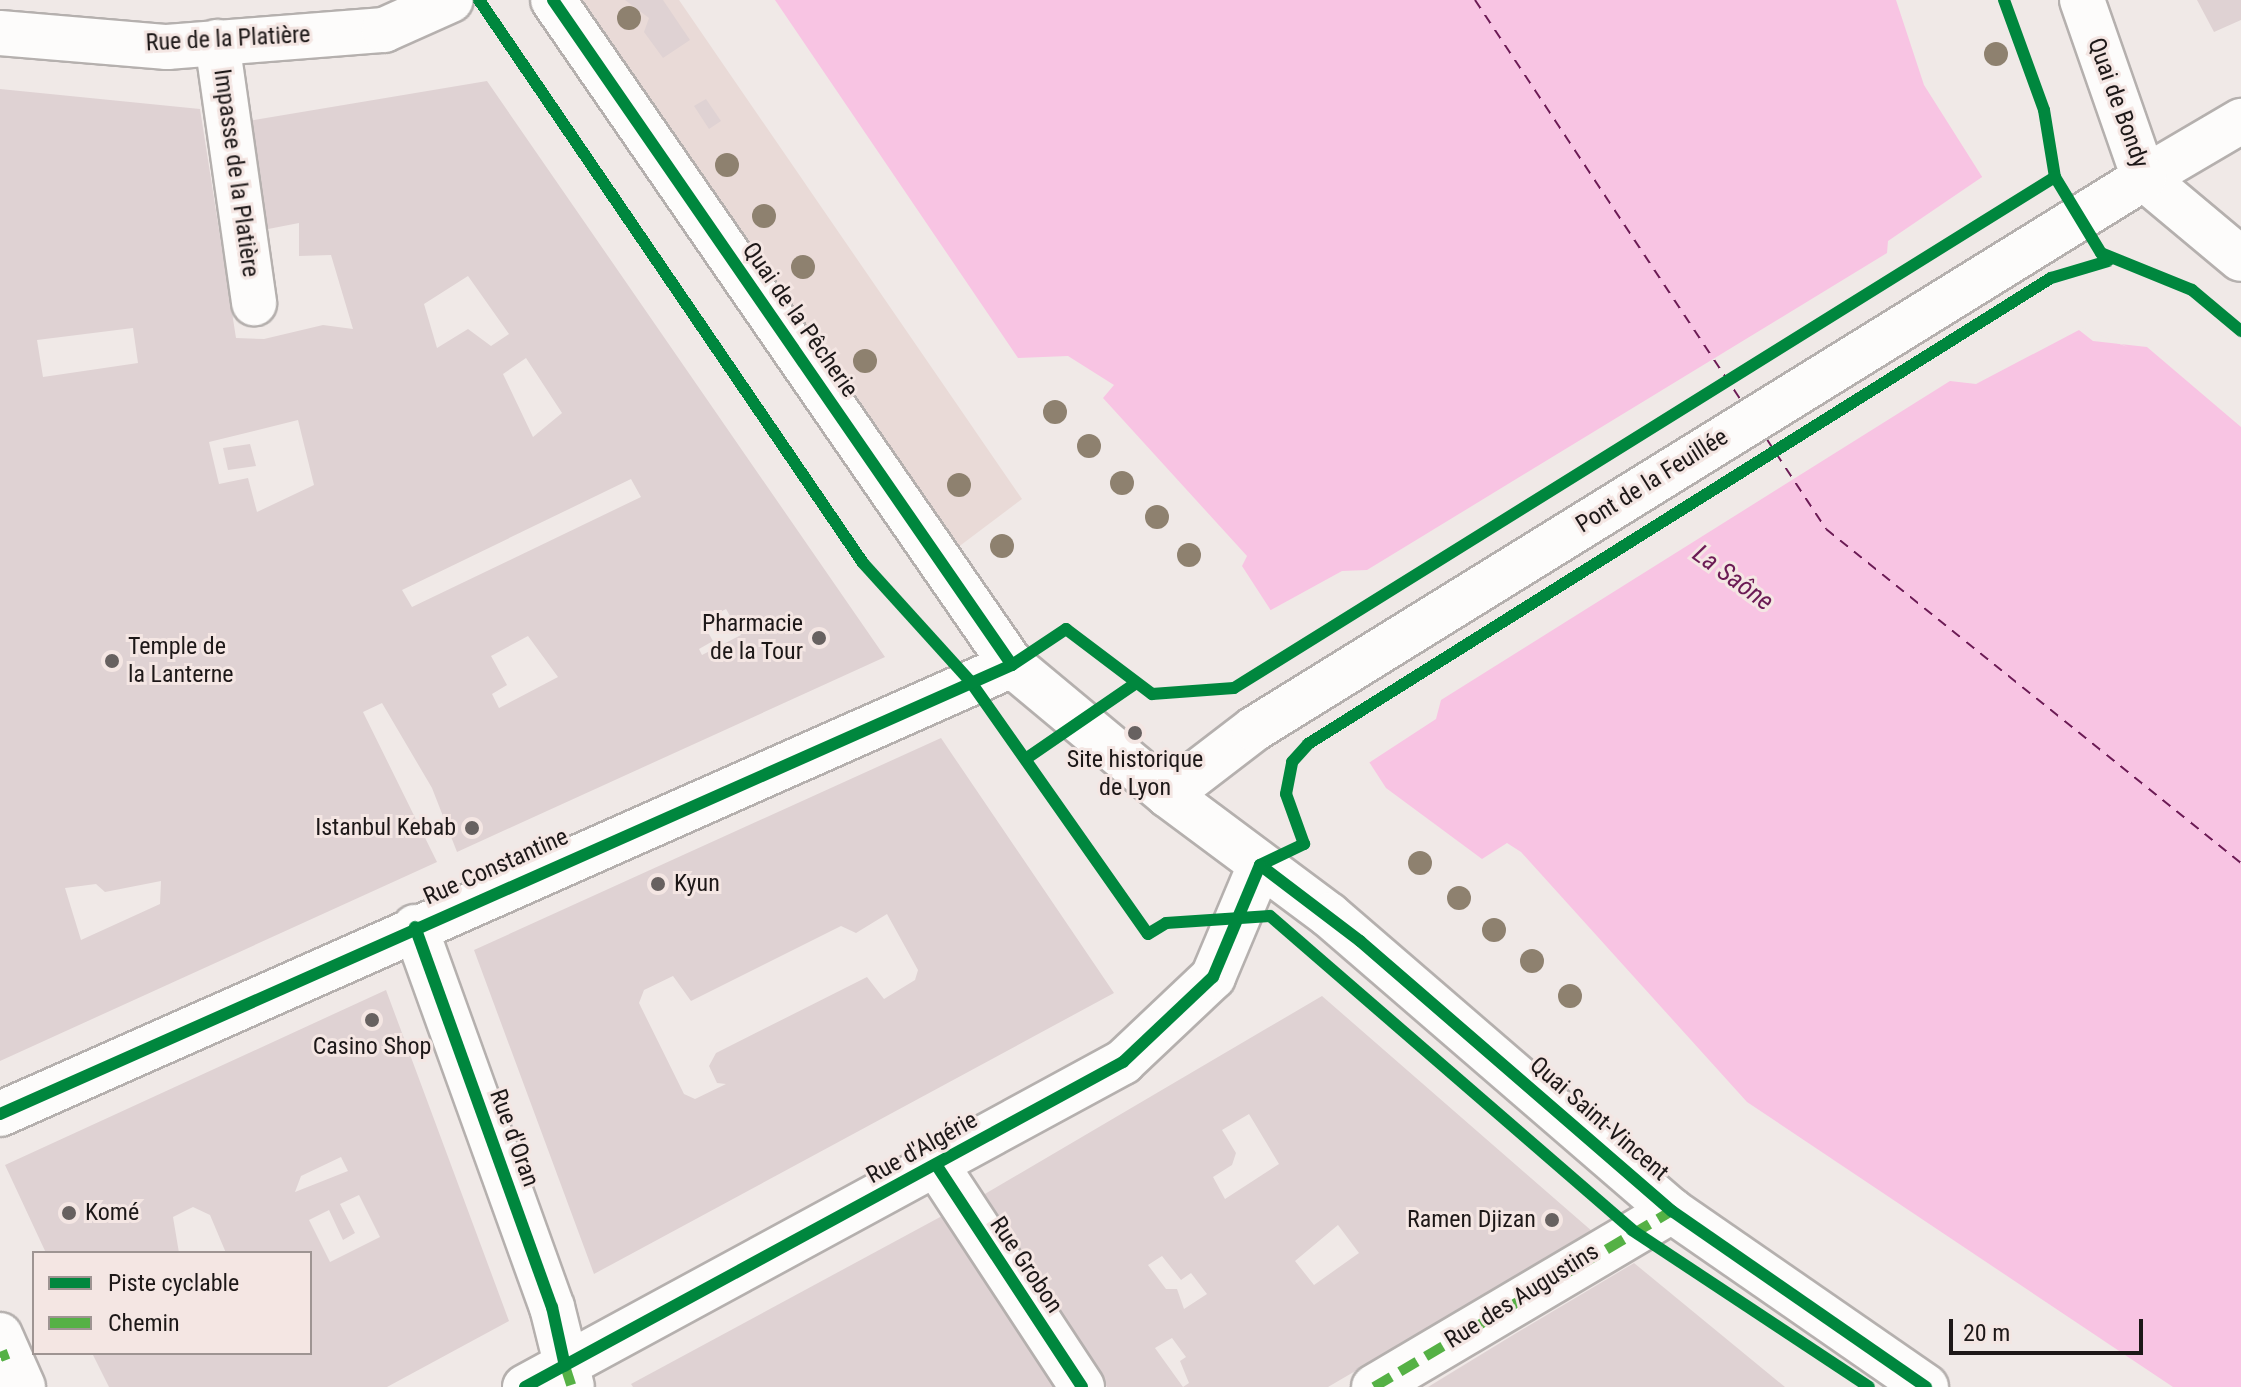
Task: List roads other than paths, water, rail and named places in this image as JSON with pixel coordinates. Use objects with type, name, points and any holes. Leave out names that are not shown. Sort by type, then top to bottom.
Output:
[{"type":"street","name":"Rue de la Platière","points":[[0,33],[167,47],[384,30],[451,0]]},
{"type":"street","name":"Quai de la Pêcherie","points":[[553,0],[1012,665],[1168,795],[1260,865]]},
{"type":"street","name":"Quai de Bondy","points":[[2082,0],[2144,178],[2241,259]]},
{"type":"street","name":"Impasse de la Platière","points":[[217,42],[254,303]]},
{"type":"street","name":"Pont de la Feuillée","points":[[1168,795],[1264,723],[2046,234],[2241,121]]},
{"type":"street","name":"Rue Constantine","points":[[0,1114],[415,927],[1012,665]]},
{"type":"street","name":"Rue d'Algérie","points":[[525,1387],[568,1376],[1123,1062],[1192,1005],[1213,977],[1260,865]]},
{"type":"street","name":"Quai Saint-Vincent","points":[[1260,865],[1350,933],[1672,1211],[1926,1387]]},
{"type":"street","name":"Rue d'Oran","points":[[415,927],[552,1307],[568,1376]]},
{"type":"street","name":"Rue Grobon","points":[[937,1166],[1082,1387]]},
{"type":"street","name":"Rue des Augustins","points":[[1374,1387],[1672,1211]]},
{"type":"street","points":[[0,1335],[23,1387]]},
{"type":"water","name":"La Saône","points":[[775,0],[1896,0],[1924,85],[2079,330],[2093,341],[2147,347],[2241,427],[2241,1387],[2173,1387],[1747,1102],[1521,852],[1507,843],[1482,859],[1386,788],[1242,566],[1247,556],[1103,398],[1114,385],[1068,356],[1018,358]]},
{"type":"place","name":"Pharmacie de la Tour","points":[[819,638]]},
{"type":"place","name":"Temple de la Lanterne","points":[[112,661]]},
{"type":"place","name":"Site historique de Lyon","points":[[1135,733]]},
{"type":"place","name":"Istanbul Kebab","points":[[472,828]]},
{"type":"place","name":"Kyun","points":[[658,884]]},
{"type":"place","name":"Casino Shop","points":[[372,1020]]},
{"type":"place","name":"Komé","points":[[69,1213]]},
{"type":"place","name":"Ramen Djizan","points":[[1552,1220]]}]
